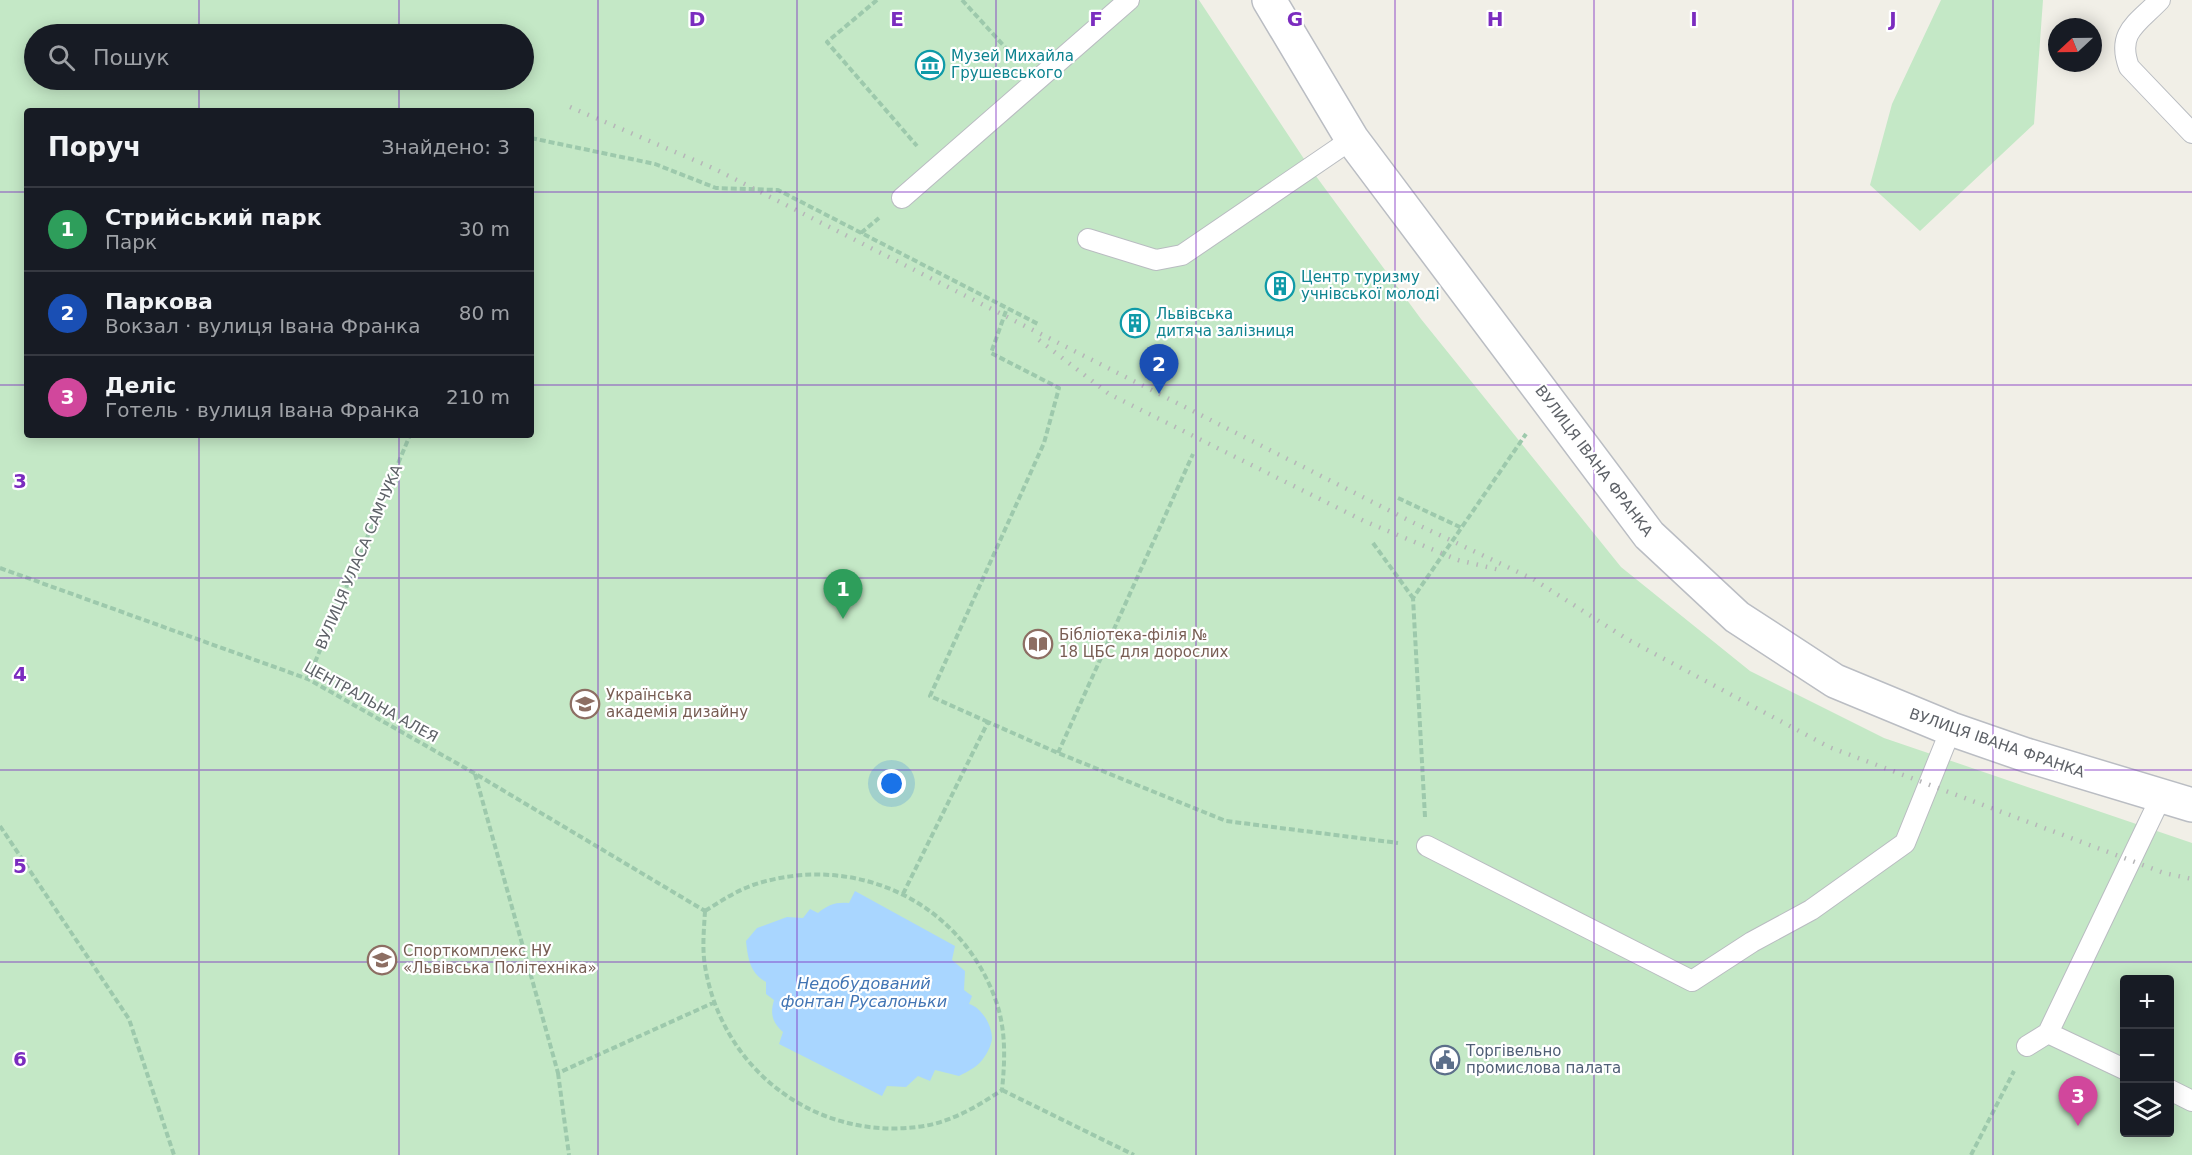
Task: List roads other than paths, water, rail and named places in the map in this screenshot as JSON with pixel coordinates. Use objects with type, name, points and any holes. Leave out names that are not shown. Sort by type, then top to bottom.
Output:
[{"type":"main road","name":"ВУЛИЦЯ ІВАНА ФРАНКА","points":[[1269,0],[1352,139],[1649,535],[1737,617],[1835,681],[1951,729],[2026,755],[2177,801]]},
{"type":"lane","points":[[902,198],[1129,0]]},
{"type":"lane","points":[[2160,0],[2126,34],[2124,53],[2128,67],[2192,133]]},
{"type":"lane","points":[[1088,239],[1156,260],[1182,255],[1352,139]]},
{"type":"lane","points":[[1427,846],[1692,981],[1752,942],[1811,910],[1905,843],[1951,729]]},
{"type":"lane","points":[[2027,1046],[2048,1033],[2177,801]]},
{"type":"lane","points":[[2048,1033],[2120,1067]]},
{"type":"lane","points":[[2174,1092],[2192,1101]]},
{"type":"water","name":"Недобудований фонтан Русалоньки","points":[[855,891],[955,946],[952,960],[965,971],[964,990],[972,996],[969,1004],[982,1013],[992,1033],[991,1042],[983,1060],[973,1068],[959,1076],[935,1070],[930,1081],[918,1076],[906,1087],[887,1086],[882,1096],[779,1044],[783,1032],[773,1018],[774,1000],[766,994],[766,982],[753,970],[746,941],[757,928],[787,917],[803,918],[810,909],[818,913],[833,904],[849,903]]},
{"type":"railway","points":[[570,107],[715,169],[1414,523],[1533,579],[1627,639],[1829,747],[2164,873],[2192,879]]},
{"type":"railway","points":[[1039,340],[1109,394],[1364,521],[1458,560],[1504,571]]},
{"type":"place","name":"Музей Михайла Грушевського","points":[[930,65]]},
{"type":"place","name":"Центр туризму учнівської молоді","points":[[1280,286]]},
{"type":"place","name":"Львівська дитяча залізниця","points":[[1135,323]]},
{"type":"place","name":"Паркова","points":[[1159,394]]},
{"type":"place","name":"Стрийський парк","points":[[843,619]]},
{"type":"place","name":"Бібліотека-філія № 18 ЦБС для дорослих","points":[[1038,644]]},
{"type":"place","name":"Українська академія дизайну","points":[[585,704]]},
{"type":"place","name":"Спорткомплекс НУ «Львівська Політехніка»","points":[[382,960]]},
{"type":"place","name":"Торгівельно промислова палата","points":[[1445,1060]]},
{"type":"place","name":"Деліс","points":[[2078,1126]]}]
